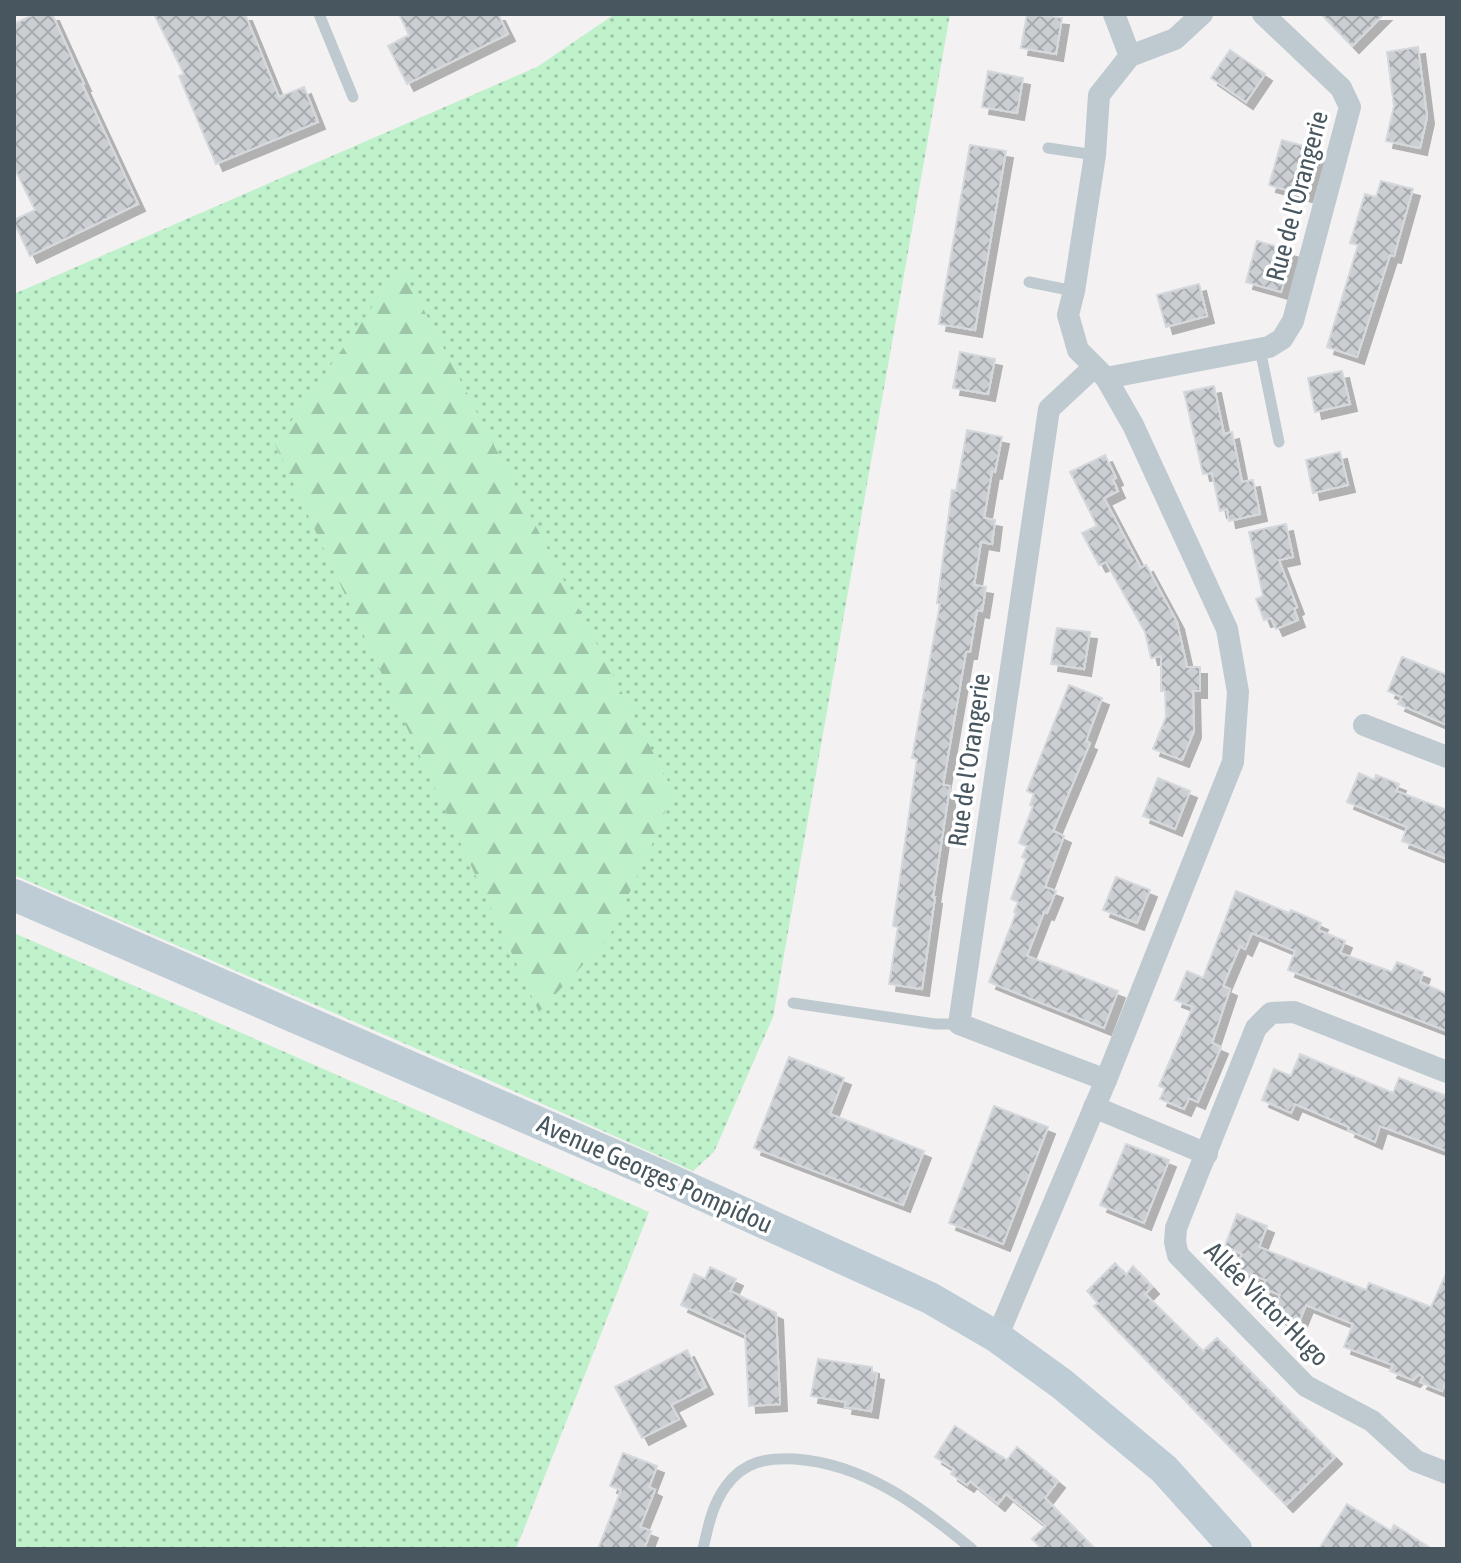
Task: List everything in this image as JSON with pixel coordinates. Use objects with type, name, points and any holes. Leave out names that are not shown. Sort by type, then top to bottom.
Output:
[{"type":"main road","name":"Avenue Georges Pompidou","points":[[14,895],[659,1175],[930,1298],[997,1337],[1062,1384],[1164,1469],[1236,1549]]},
{"type":"street","points":[[1114,14],[1130,56]]},
{"type":"street","points":[[997,1337],[1106,1080],[1233,762],[1238,692],[1227,629],[1133,425],[1100,373],[1078,350],[1068,315],[1095,155],[1099,95],[1130,56],[1175,39],[1202,14]]},
{"type":"street","name":"Rue de l'Orangerie","points":[[959,1024],[1049,409],[1100,373],[1275,345],[1293,321],[1350,107],[1341,88],[1263,14]]},
{"type":"street","points":[[1364,725],[1447,757]]},
{"type":"street","name":"Allée Victor Hugo","points":[[1447,1072],[1294,1012],[1271,1013],[1256,1028],[1176,1228],[1175,1242],[1178,1255],[1306,1386],[1372,1421],[1416,1461],[1447,1473]]},
{"type":"street","points":[[959,1024],[1106,1080]]},
{"type":"street","points":[[1094,1107],[1207,1154]]},
{"type":"lane","points":[[319,14],[353,97]]},
{"type":"lane","points":[[1048,148],[1095,155]]},
{"type":"lane","points":[[1029,282],[1074,291]]},
{"type":"lane","points":[[1260,349],[1279,442]]},
{"type":"lane","points":[[793,1003],[935,1024],[959,1024]]},
{"type":"lane","points":[[703,1549],[710,1520],[726,1485],[745,1467],[772,1458],[844,1468],[869,1477],[912,1502],[972,1549]]},
{"type":"green space","points":[[615,14],[950,14],[773,1017],[714,1152],[693,1171],[14,875],[14,294],[537,67]]},
{"type":"green space","points":[[401,266],[672,789],[660,827],[609,937],[539,1012],[275,444]]},
{"type":"green space","points":[[14,933],[649,1212],[516,1549],[14,1549]]},
{"type":"building","points":[[35,14],[52,14],[138,204],[30,256],[14,222],[35,210],[14,167],[14,24]]},
{"type":"building","points":[[154,14],[245,14],[279,97],[304,87],[318,122],[216,164],[179,76],[184,74]]},
{"type":"building","points":[[399,14],[498,14],[508,34],[407,84],[388,46],[409,35]]},
{"type":"building","points":[[1027,14],[1062,18],[1056,54],[1021,48]]},
{"type":"building","points":[[1321,14],[1384,14],[1352,46]]},
{"type":"building","points":[[1418,47],[1427,117],[1420,148],[1386,141],[1394,106],[1387,52]]},
{"type":"building","points":[[1230,50],[1265,74],[1246,102],[1211,78]]},
{"type":"building","points":[[988,71],[1023,78],[1017,113],[982,107]]},
{"type":"building","points":[[1282,140],[1318,150],[1305,195],[1269,185]]},
{"type":"building","points":[[970,145],[1006,151],[975,330],[939,324]]},
{"type":"building","points":[[1381,181],[1413,189],[1394,256],[1390,255],[1357,357],[1327,347],[1358,245],[1350,243],[1365,194],[1376,197]]},
{"type":"building","points":[[1257,241],[1293,251],[1281,292],[1246,282]]},
{"type":"building","points":[[1199,284],[1207,316],[1166,327],[1157,295]]},
{"type":"building","points":[[960,352],[995,359],[988,394],[953,388]]},
{"type":"building","points":[[1342,371],[1350,404],[1315,412],[1308,378]]},
{"type":"building","points":[[1214,386],[1224,434],[1232,432],[1242,482],[1253,480],[1260,514],[1229,521],[1227,509],[1220,511],[1212,473],[1203,474],[1184,392]]},
{"type":"building","points":[[967,430],[1002,437],[984,518],[995,520],[992,544],[981,542],[974,585],[986,587],[982,611],[977,610],[970,652],[966,652],[943,785],[950,786],[922,989],[889,984],[898,927],[893,926],[917,759],[912,758],[940,604],[937,603],[952,490],[956,491]]},
{"type":"building","points":[[1340,452],[1348,485],[1313,493],[1306,460]]},
{"type":"building","points":[[1105,455],[1116,478],[1113,480],[1118,491],[1104,498],[1141,568],[1146,565],[1177,622],[1187,667],[1200,667],[1200,691],[1193,691],[1194,731],[1182,760],[1153,749],[1166,717],[1165,691],[1161,691],[1161,656],[1151,658],[1145,632],[1106,562],[1099,565],[1082,533],[1097,526],[1070,472]]},
{"type":"building","points":[[1286,524],[1293,557],[1279,560],[1297,607],[1294,609],[1298,620],[1276,629],[1271,618],[1264,620],[1256,599],[1263,596],[1249,532]]},
{"type":"building","points":[[1057,628],[1090,632],[1084,669],[1051,664]]},
{"type":"building","points":[[1402,657],[1447,675],[1447,725],[1398,704],[1402,697],[1388,691]]},
{"type":"building","points":[[1069,685],[1102,698],[1086,741],[1090,743],[1053,831],[1064,836],[1045,887],[1056,891],[1047,913],[1044,912],[1027,956],[1118,991],[1104,1028],[989,982],[1016,913],[1018,902],[1011,899],[1026,859],[1022,857],[1027,846],[1019,843],[1033,806],[1030,805],[1034,794],[1027,791]]},
{"type":"building","points":[[1359,773],[1374,780],[1376,775],[1399,784],[1396,791],[1447,810],[1447,859],[1402,841],[1407,827],[1347,802]]},
{"type":"building","points":[[1158,778],[1190,791],[1175,829],[1143,816]]},
{"type":"building","points":[[1116,877],[1150,890],[1137,923],[1103,910]]},
{"type":"building","points":[[1236,891],[1321,923],[1318,930],[1345,941],[1340,953],[1392,972],[1397,962],[1423,972],[1420,982],[1447,994],[1447,1031],[1288,970],[1295,951],[1252,933],[1245,949],[1240,946],[1223,986],[1230,989],[1212,1043],[1221,1047],[1198,1102],[1189,1098],[1184,1109],[1160,1099],[1165,1088],[1159,1086],[1193,1007],[1175,1000],[1187,971],[1203,978]]},
{"type":"building","points":[[1300,1054],[1393,1093],[1399,1078],[1447,1096],[1447,1151],[1380,1126],[1375,1142],[1295,1104],[1291,1113],[1262,1100],[1274,1069],[1291,1076]]},
{"type":"building","points":[[789,1057],[844,1078],[830,1114],[924,1151],[903,1205],[754,1148]]},
{"type":"building","points":[[994,1106],[1048,1127],[1003,1244],[949,1223]]},
{"type":"building","points":[[1126,1144],[1169,1160],[1144,1223],[1100,1205]]},
{"type":"building","points":[[1237,1214],[1267,1226],[1259,1247],[1366,1290],[1369,1283],[1431,1307],[1447,1272],[1447,1380],[1442,1391],[1420,1382],[1423,1377],[1419,1374],[1413,1380],[1390,1371],[1393,1365],[1344,1347],[1353,1324],[1306,1305],[1298,1325],[1273,1315],[1280,1295],[1263,1288],[1266,1280],[1236,1269],[1242,1254],[1225,1246]]},
{"type":"building","points":[[1115,1263],[1126,1275],[1133,1266],[1152,1287],[1145,1294],[1203,1351],[1217,1338],[1335,1457],[1286,1505],[1094,1306],[1098,1303],[1087,1291]]},
{"type":"building","points":[[710,1267],[736,1279],[730,1291],[776,1313],[780,1404],[749,1406],[745,1334],[681,1305],[694,1274],[705,1279]]},
{"type":"building","points":[[687,1350],[706,1387],[671,1405],[679,1419],[642,1438],[615,1387]]},
{"type":"building","points":[[818,1359],[872,1367],[872,1372],[877,1373],[871,1411],[845,1407],[846,1402],[811,1396]]},
{"type":"building","points":[[955,1426],[1007,1460],[1017,1447],[1058,1481],[1045,1498],[1095,1549],[1042,1549],[1032,1539],[1046,1526],[1006,1494],[998,1504],[970,1481],[967,1485],[951,1474],[954,1469],[935,1457]]},
{"type":"building","points":[[623,1453],[657,1466],[649,1487],[655,1490],[640,1527],[651,1531],[644,1549],[598,1549],[621,1490],[610,1486]]},
{"type":"building","points":[[1347,1504],[1391,1531],[1394,1525],[1432,1549],[1319,1549]]}]
